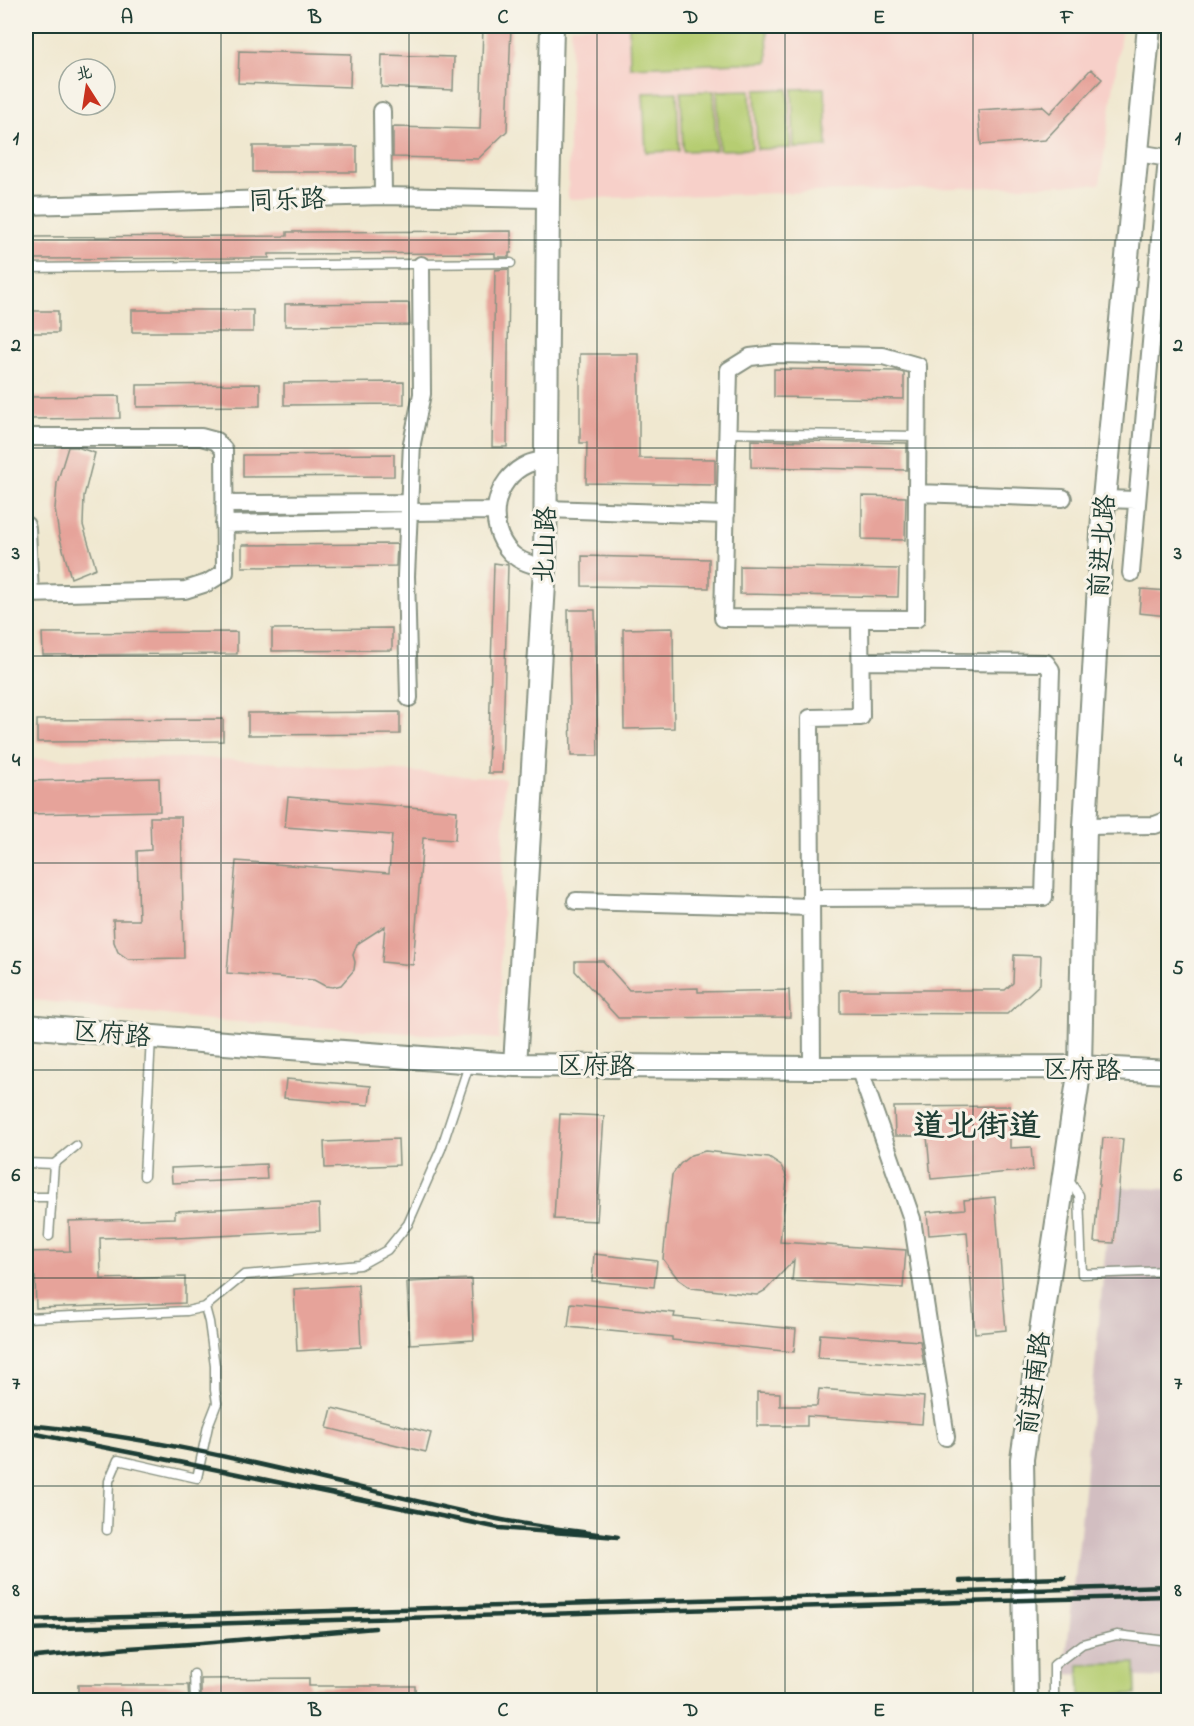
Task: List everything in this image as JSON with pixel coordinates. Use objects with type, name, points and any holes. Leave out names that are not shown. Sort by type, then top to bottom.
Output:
[{"type":"main road","name":"北山路","points":[[515,1065],[545,568],[552,26]]},
{"type":"main road","name":"前进北路","points":[[1080,1067],[1085,826],[1104,499],[1149,26]]},
{"type":"main road","name":"区府路","points":[[26,1026],[515,1065],[812,1068],[1080,1067],[1168,1072]]},
{"type":"main road","name":"前进南路","points":[[1026,1701],[1022,1459],[1080,1067]]},
{"type":"street","points":[[382,111],[383,196]]},
{"type":"street","points":[[1131,573],[1168,158],[1138,153]]},
{"type":"street","name":"同乐路","points":[[26,206],[383,196],[548,200]]},
{"type":"street","points":[[409,698],[406,576],[412,443],[423,394],[421,265]]},
{"type":"street","points":[[776,354],[883,356],[918,366],[916,619],[723,618],[728,433],[729,370],[750,357],[776,354]]},
{"type":"street","points":[[26,437],[201,437],[216,441],[224,450],[225,572],[207,583],[185,590],[28,594],[26,525]]},
{"type":"street","points":[[545,568],[527,564],[512,554],[501,540],[495,522],[495,511],[502,487],[513,473],[529,464],[546,460]]},
{"type":"street","points":[[917,493],[1063,498]]},
{"type":"street","points":[[1104,499],[1137,500]]},
{"type":"street","points":[[224,504],[409,512]]},
{"type":"street","points":[[546,509],[726,515]]},
{"type":"street","points":[[224,524],[409,512],[495,511]]},
{"type":"street","points":[[812,1068],[810,718],[861,717],[860,619]]},
{"type":"street","points":[[576,901],[811,902],[1044,897],[1051,670],[1046,663],[861,661]]},
{"type":"street","points":[[1085,826],[1155,825],[1168,820]]},
{"type":"street","points":[[859,1068],[912,1219],[946,1437]]},
{"type":"lane","points":[[26,268],[511,263]]},
{"type":"lane","points":[[728,433],[917,436]]},
{"type":"lane","points":[[144,1176],[151,1037]]},
{"type":"lane","points":[[26,1318],[187,1311],[205,1307],[244,1275],[360,1265],[387,1251],[408,1224],[418,1203],[441,1149],[470,1061]]},
{"type":"lane","points":[[26,1163],[54,1164],[76,1146]]},
{"type":"lane","points":[[49,1236],[54,1164]]},
{"type":"lane","points":[[1064,1174],[1079,1195],[1082,1274],[1168,1271]]},
{"type":"lane","points":[[26,1197],[52,1197]]},
{"type":"lane","points":[[107,1530],[109,1481],[118,1460],[196,1478],[208,1426],[217,1403],[215,1366],[205,1307]]},
{"type":"lane","points":[[1054,1701],[1054,1665],[1082,1644],[1117,1635],[1168,1641]]},
{"type":"lane","points":[[194,1674],[195,1701]]},
{"type":"shaded area","points":[[571,26],[1122,26],[1100,184],[568,199]]},
{"type":"shaded area","points":[[203,758],[505,778],[499,1039],[209,1020],[26,999],[26,759]]},
{"type":"shaded area","points":[[1111,1187],[1168,1189],[1168,1678],[1064,1674],[1080,1534]]},
{"type":"green space","points":[[629,26],[767,26],[768,62],[630,67]]},
{"type":"green space","points":[[825,88],[827,147],[794,148],[792,89]]},
{"type":"green space","points":[[788,89],[790,148],[757,149],[755,90]]},
{"type":"green space","points":[[750,90],[752,149],[719,150],[717,91]]},
{"type":"green space","points":[[714,91],[716,150],[683,151],[681,92]]},
{"type":"green space","points":[[677,92],[679,151],[646,152],[643,93]]},
{"type":"green space","points":[[1135,1663],[1136,1694],[1080,1696],[1079,1665]]},
{"type":"building","points":[[483,26],[511,26],[507,131],[478,159],[393,157],[393,127],[480,129]]},
{"type":"building","points":[[239,51],[351,54],[350,87],[238,83]]},
{"type":"building","points":[[382,55],[454,57],[453,90],[381,87]]},
{"type":"building","points":[[1091,69],[1102,79],[1045,140],[981,145],[978,110],[1042,106],[1050,113]]},
{"type":"building","points":[[253,146],[357,146],[357,172],[253,172]]},
{"type":"building","points":[[511,231],[509,257],[495,257],[495,253],[269,254],[269,258],[26,259],[26,237],[287,236],[287,232]]},
{"type":"building","points":[[509,269],[507,447],[492,447],[495,270]]},
{"type":"building","points":[[409,303],[410,325],[285,326],[285,304]]},
{"type":"building","points":[[132,310],[253,310],[253,332],[132,332]]},
{"type":"building","points":[[26,311],[58,311],[58,333],[26,333]]},
{"type":"building","points":[[580,354],[639,354],[639,458],[715,459],[715,485],[586,483],[587,443],[580,443]]},
{"type":"building","points":[[774,369],[897,371],[904,373],[904,399],[774,397]]},
{"type":"building","points":[[404,382],[404,404],[284,405],[284,383]]},
{"type":"building","points":[[260,384],[260,406],[137,407],[137,385]]},
{"type":"building","points":[[119,396],[120,418],[30,419],[30,397]]},
{"type":"building","points":[[751,440],[907,443],[907,470],[751,467]]},
{"type":"building","points":[[68,447],[77,447],[95,453],[84,496],[83,525],[96,568],[71,578],[59,535],[55,509],[57,483]]},
{"type":"building","points":[[394,454],[394,476],[243,477],[243,455]]},
{"type":"building","points":[[862,496],[906,497],[905,540],[862,539]]},
{"type":"building","points":[[397,544],[396,566],[242,567],[242,545]]},
{"type":"building","points":[[582,556],[709,559],[709,588],[582,586]]},
{"type":"building","points":[[494,563],[508,565],[502,773],[488,773]]},
{"type":"building","points":[[740,566],[899,569],[898,597],[740,594]]},
{"type":"building","points":[[1141,589],[1168,591],[1168,616],[1139,613]]},
{"type":"building","points":[[568,610],[595,610],[598,756],[571,756]]},
{"type":"building","points":[[392,628],[392,650],[272,651],[272,629]]},
{"type":"building","points":[[673,628],[674,728],[624,729],[623,629]]},
{"type":"building","points":[[237,632],[237,654],[43,655],[42,633]]},
{"type":"building","points":[[400,712],[400,734],[248,735],[248,713]]},
{"type":"building","points":[[223,719],[223,741],[37,742],[37,720]]},
{"type":"building","points":[[159,778],[160,811],[29,814],[29,781]]},
{"type":"building","points":[[288,797],[457,811],[455,840],[423,838],[413,965],[382,962],[385,926],[357,944],[353,955],[354,970],[341,985],[333,987],[325,986],[314,980],[227,973],[236,861],[389,873],[392,835],[285,827]]},
{"type":"building","points":[[150,817],[181,817],[184,958],[128,959],[118,952],[114,942],[113,920],[139,920],[137,851],[151,850]]},
{"type":"building","points":[[1014,955],[1041,956],[1040,984],[1007,1014],[840,1013],[840,990],[1005,990],[1013,983]]},
{"type":"building","points":[[575,961],[603,961],[629,990],[698,988],[698,992],[789,990],[790,1017],[618,1018],[575,971]]},
{"type":"building","points":[[286,1079],[371,1086],[369,1105],[284,1098]]},
{"type":"building","points":[[1010,1106],[1010,1148],[1031,1147],[1033,1170],[931,1179],[927,1136],[895,1136],[894,1107]]},
{"type":"building","points":[[560,1114],[604,1116],[597,1221],[554,1219]]},
{"type":"building","points":[[1103,1138],[1123,1139],[1114,1243],[1094,1242]]},
{"type":"building","points":[[398,1139],[399,1165],[325,1168],[324,1142]]},
{"type":"building","points":[[705,1151],[769,1158],[781,1166],[787,1180],[780,1242],[906,1250],[903,1288],[792,1281],[794,1260],[766,1290],[757,1295],[691,1288],[678,1279],[663,1259],[672,1175],[691,1155]]},
{"type":"building","points":[[266,1164],[267,1179],[172,1183],[171,1168]]},
{"type":"building","points":[[995,1197],[1006,1330],[975,1333],[967,1232],[929,1235],[927,1212],[965,1209],[964,1200]]},
{"type":"building","points":[[319,1204],[320,1231],[176,1238],[176,1236],[100,1238],[101,1279],[185,1277],[185,1303],[36,1308],[35,1277],[26,1277],[26,1252],[70,1251],[69,1221],[175,1218],[175,1211]]},
{"type":"building","points":[[594,1254],[657,1261],[654,1287],[592,1281]]},
{"type":"building","points":[[471,1279],[474,1340],[410,1344],[407,1282]]},
{"type":"building","points":[[358,1285],[361,1347],[297,1351],[294,1289]]},
{"type":"building","points":[[571,1303],[675,1313],[674,1317],[796,1329],[794,1352],[568,1327]]},
{"type":"building","points":[[820,1334],[920,1341],[924,1365],[818,1358]]},
{"type":"building","points":[[819,1389],[924,1397],[922,1424],[807,1416],[807,1426],[757,1426],[757,1392],[780,1393],[780,1406],[817,1406]]},
{"type":"building","points":[[332,1408],[431,1433],[426,1452],[327,1428]]},
{"type":"building","points":[[309,1678],[309,1686],[415,1686],[415,1701],[201,1701],[201,1679]]},
{"type":"building","points":[[78,1685],[188,1685],[189,1701],[78,1701]]},
{"type":"railway","points":[[26,1425],[145,1441],[204,1452],[497,1519],[618,1537],[499,1528],[26,1432]]},
{"type":"railway","points":[[960,1581],[1065,1578]]},
{"type":"railway","points":[[26,1620],[1168,1586]]},
{"type":"railway","points":[[26,1629],[1168,1596]]},
{"type":"railway","points":[[26,1658],[375,1628]]},
{"type":"district","name":"道北街道","points":[[977,1125]]}]
